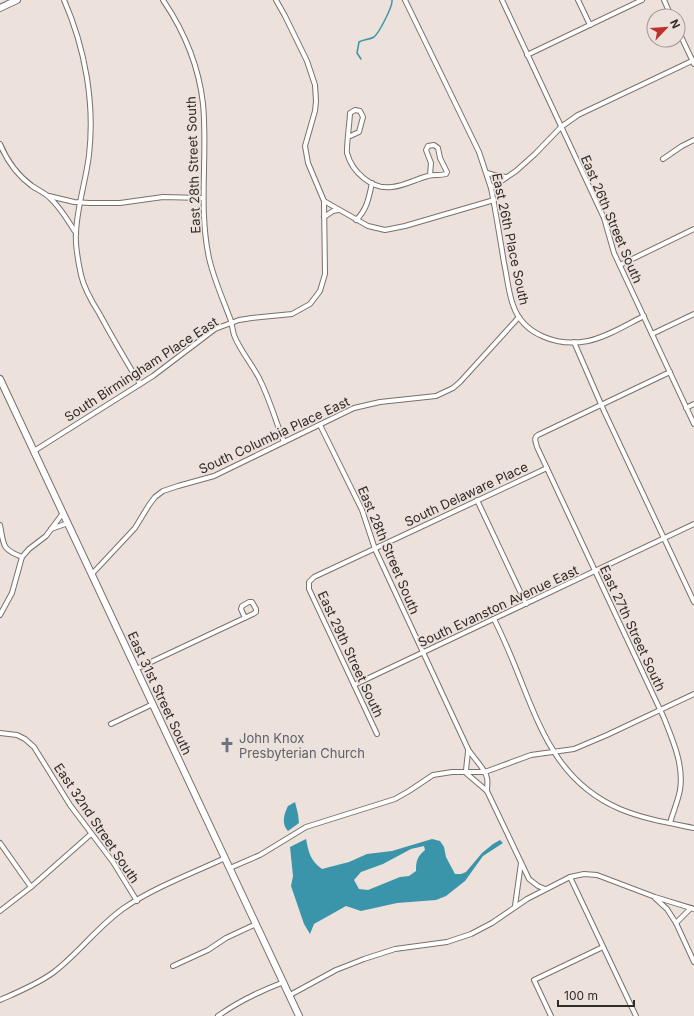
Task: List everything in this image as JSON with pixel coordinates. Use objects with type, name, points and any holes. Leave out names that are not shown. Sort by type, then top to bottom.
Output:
[{"type":"main road","points":[[0,8],[17,0]]},
{"type":"main road","name":"East 31st Street South","points":[[0,379],[299,1016]]},
{"type":"street","points":[[64,0],[79,40],[87,77],[89,96],[89,153],[76,233],[82,276],[92,301],[112,338],[140,384]]},
{"type":"street","name":"East 28th Street South","points":[[163,0],[184,38],[193,60],[200,89],[203,117],[202,198],[209,258],[219,293],[232,323],[235,336],[266,392],[284,442]]},
{"type":"street","points":[[276,0],[298,42],[314,78],[316,101],[315,111],[306,139],[305,152],[324,201],[368,226],[385,230],[405,226],[494,200]]},
{"type":"street","name":"East 26th Place South","points":[[405,0],[479,152],[487,173],[494,200],[510,296],[519,317],[530,330],[541,336],[556,341],[574,342],[588,341],[603,336],[644,316]]},
{"type":"street","name":"East 26th Street South","points":[[502,0],[607,224],[610,241],[620,265],[694,424]]},
{"type":"street","points":[[578,0],[590,25]]},
{"type":"street","points":[[527,55],[642,0]]},
{"type":"street","points":[[491,188],[525,163],[561,126],[584,112],[694,62],[686,46]]},
{"type":"street","points":[[348,137],[359,132],[363,117],[360,111],[355,110],[350,113],[348,137],[347,151],[359,174],[372,184],[384,187],[393,187],[430,175],[443,175],[447,172],[440,158],[438,148],[434,144],[428,146],[426,150],[431,163],[430,175]]},
{"type":"street","points":[[663,159],[694,140]]},
{"type":"street","points":[[0,144],[8,162],[20,176],[33,187],[49,196],[59,206],[76,233]]},
{"type":"street","points":[[487,173],[506,177]]},
{"type":"street","points":[[356,220],[362,215],[366,208],[372,184]]},
{"type":"street","points":[[49,196],[81,203],[120,203],[163,197],[202,198]]},
{"type":"street","name":"South Birmingham Place East","points":[[34,451],[166,367],[215,329],[252,318],[292,314],[304,308],[320,291],[325,274],[324,201]]},
{"type":"street","points":[[324,217],[333,211],[338,210]]},
{"type":"street","points":[[620,265],[694,229]]},
{"type":"street","points":[[652,334],[694,314]]},
{"type":"street","name":"South Columbia Place East","points":[[92,574],[135,528],[155,497],[163,491],[214,476],[354,408],[368,404],[436,396],[444,393],[453,388],[468,374],[519,317]]},
{"type":"street","points":[[574,342],[694,602]]},
{"type":"street","points":[[602,405],[670,372]]},
{"type":"street","points":[[686,408],[694,404]]},
{"type":"street","name":"East 27th Street South","points":[[602,405],[538,435],[535,440],[537,448],[660,710],[672,739],[681,771],[681,781],[680,792],[670,823]]},
{"type":"street","name":"East 28th Street South","points":[[320,425],[362,510],[374,549],[468,749],[485,772]]},
{"type":"street","name":"South Delaware Place","points":[[309,582],[314,577],[547,468]]},
{"type":"street","points":[[477,500],[526,604]]},
{"type":"street","points":[[0,615],[12,593],[22,558],[29,549],[46,536],[63,512]]},
{"type":"street","points":[[51,530],[68,523]]},
{"type":"street","name":"South Evanston Avenue East","points":[[354,685],[694,524]]},
{"type":"street","points":[[0,525],[3,543],[6,549],[10,553],[22,558]]},
{"type":"street","name":"East 29th Street South","points":[[309,582],[309,589],[377,734]]},
{"type":"street","points":[[136,669],[245,618]]},
{"type":"street","points":[[494,619],[506,643],[533,712],[553,751],[575,778],[595,794],[619,808],[632,813],[694,828]]},
{"type":"street","points":[[230,868],[260,855],[306,827],[395,799],[433,775],[452,772],[485,772],[531,755],[567,750],[581,746],[694,694]]},
{"type":"street","points":[[111,724],[153,704]]},
{"type":"street","name":"East 32nd Street South","points":[[1,733],[21,737],[34,747],[70,805],[113,862],[137,901]]},
{"type":"street","points":[[468,749],[466,773],[487,791],[532,883],[545,889]]},
{"type":"street","points":[[485,772],[487,778],[487,791]]},
{"type":"street","points":[[0,911],[31,887],[91,834]]},
{"type":"street","points":[[0,843],[31,887]]},
{"type":"street","points":[[0,1000],[53,973],[75,954],[106,922],[125,908],[225,858]]},
{"type":"street","points":[[515,906],[521,862]]},
{"type":"street","points":[[290,995],[325,976],[364,959],[395,949],[447,942],[472,934],[492,923],[515,906],[545,889],[570,877],[584,874],[597,875],[692,909]]},
{"type":"street","points":[[570,877],[636,1016]]},
{"type":"street","points":[[655,897],[667,909],[676,923],[694,962]]},
{"type":"street","points":[[676,923],[692,909]]},
{"type":"street","points":[[173,966],[208,950],[226,938],[256,924]]},
{"type":"street","points":[[551,1016],[534,980],[603,947]]},
{"type":"street","points":[[218,1016],[240,1001],[284,982]]},
{"type":"water","points":[[295,802],[299,823],[288,831],[284,825],[284,816],[288,806]]},
{"type":"water","points":[[306,839],[311,856],[322,869],[349,862],[367,854],[392,851],[432,839],[440,841],[455,874],[461,874],[466,872],[482,853],[493,844],[500,840],[503,843],[483,856],[465,881],[446,896],[436,900],[397,903],[361,911],[346,906],[314,924],[310,934],[304,924],[291,886],[293,876],[290,847]],"holes":[[[424,846],[425,850],[418,859],[416,871],[409,876],[400,877],[368,890],[359,889],[354,880],[361,872],[383,864],[411,849]]]},
{"type":"waterway","points":[[361,59],[357,53],[359,42],[372,38],[376,35],[388,13],[392,0]]},
{"type":"place","name":"John Knox Presbyterian Church","points":[[227,745]]}]
